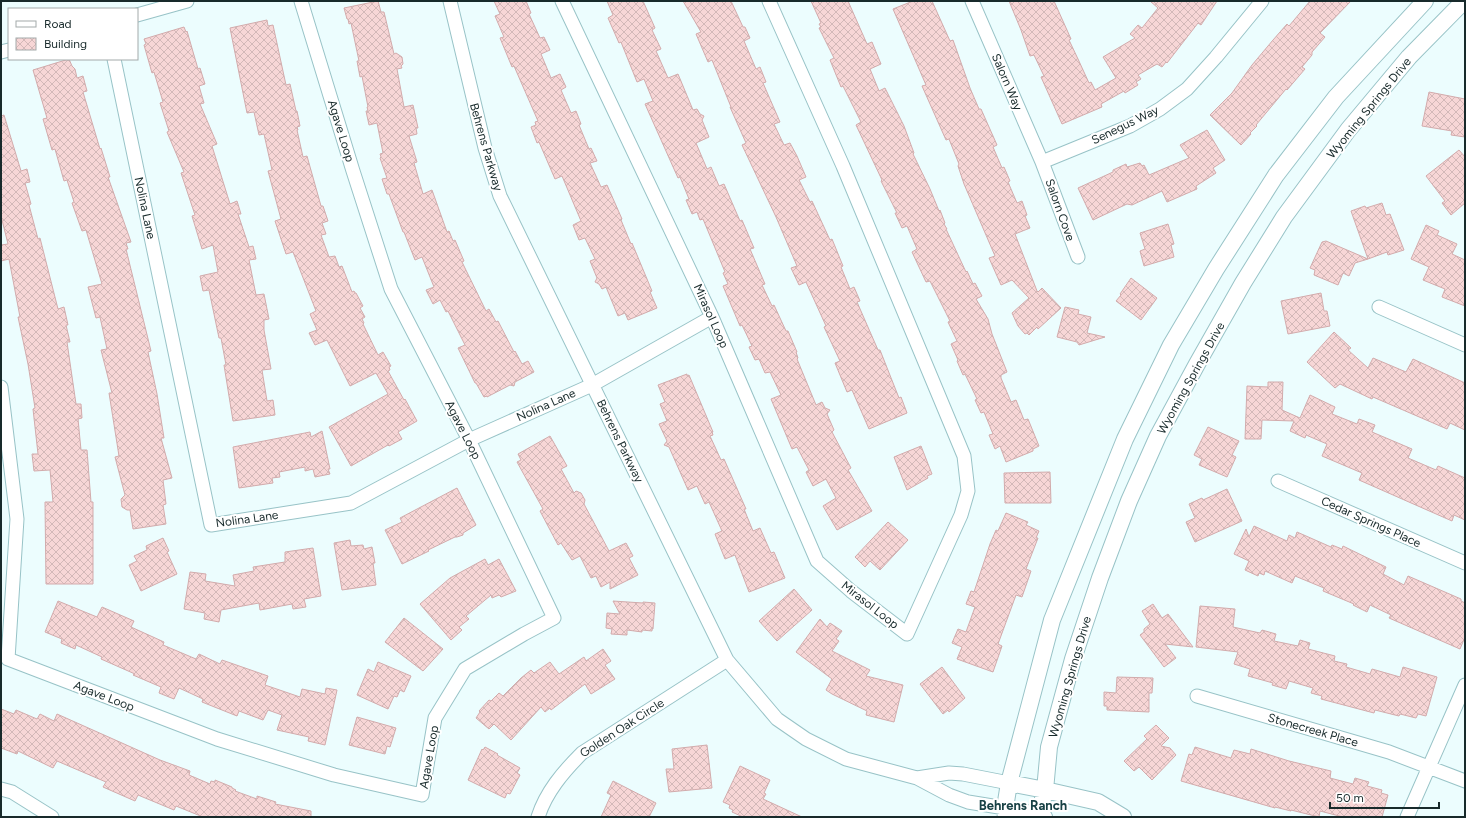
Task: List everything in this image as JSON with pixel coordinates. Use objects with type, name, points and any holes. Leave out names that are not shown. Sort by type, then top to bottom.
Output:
[{"type":"street","points":[[138,15],[187,1]]},
{"type":"street","name":"Agave Loop","points":[[1,387],[17,519],[8,658],[217,739],[334,775],[422,795],[436,718],[465,669],[554,618],[469,440],[391,289],[301,1]]},
{"type":"street","name":"Behrens Parkway","points":[[450,1],[485,148],[500,196],[727,660],[778,719],[806,739],[846,759],[917,778],[949,795],[968,802],[1004,813],[1040,817]]},
{"type":"street","name":"Mirasol Loop","points":[[562,1],[712,317],[817,561],[851,591],[907,634],[961,515],[968,491],[964,456],[843,166],[769,1]]},
{"type":"street","name":"Salorn Way","points":[[972,1],[1042,162]]},
{"type":"street","name":"Senegus Way","points":[[1042,162],[1130,126],[1160,109],[1187,89],[1216,57],[1262,1]]},
{"type":"street","points":[[1004,813],[1010,783],[1052,620],[1125,438],[1171,345],[1216,269],[1276,175],[1336,97],[1425,1]]},
{"type":"street","name":"Wyoming Springs Drive","points":[[1040,817],[1050,748],[1080,637],[1129,501],[1158,436],[1232,303],[1284,217],[1348,130],[1409,57],[1464,1]]},
{"type":"street","name":"Nolina Lane","points":[[114,60],[211,525],[351,503],[469,440],[592,384],[712,317]]},
{"type":"street","name":"Salorn Cove","points":[[1042,162],[1078,257]]},
{"type":"street","points":[[1379,307],[1465,345]]},
{"type":"street","name":"Cedar Springs Place","points":[[1278,481],[1465,563]]},
{"type":"street","name":"Golden Oak Circle","points":[[538,817],[542,803],[564,771],[582,753],[727,660]]},
{"type":"street","points":[[1407,817],[1465,685]]},
{"type":"street","name":"Stonecreek Place","points":[[1197,696],[1389,752],[1465,781]]},
{"type":"street","name":"Behrens Parkway","points":[[917,778],[949,773],[963,774],[1098,802],[1123,817]]},
{"type":"street","points":[[1,789],[12,792],[52,817]]},
{"type":"building","points":[[378,1],[381,12],[384,12],[394,54],[396,53],[402,57],[402,68],[397,69],[404,107],[413,105],[418,128],[416,128],[417,134],[409,136],[417,162],[414,163],[423,194],[432,190],[447,232],[449,231],[453,241],[455,240],[464,261],[462,262],[486,311],[489,309],[496,322],[498,321],[522,364],[528,361],[534,372],[515,382],[514,386],[510,385],[487,397],[484,397],[475,383],[458,348],[465,345],[448,311],[446,312],[440,300],[433,304],[426,290],[434,287],[422,257],[415,260],[382,179],[387,178],[380,158],[380,154],[383,153],[377,123],[369,125],[366,111],[368,111],[368,107],[362,76],[360,77],[357,61],[359,61],[351,23],[349,24],[344,8]]},
{"type":"building","points":[[494,1],[526,1],[531,13],[529,14],[540,38],[544,37],[550,50],[541,54],[551,78],[560,74],[566,87],[561,90],[571,113],[576,111],[581,124],[579,125],[589,149],[591,148],[597,161],[590,163],[601,187],[607,185],[652,291],[650,292],[657,308],[628,320],[625,313],[618,316],[606,287],[602,289],[599,284],[595,282],[597,278],[590,261],[595,259],[585,238],[579,240],[573,225],[581,221],[562,176],[555,179],[539,142],[537,143],[531,127],[536,125],[535,122],[538,121],[500,38],[504,37],[495,16],[500,14]]},
{"type":"building","points":[[607,1],[643,1],[655,28],[652,30],[661,49],[656,51],[668,78],[678,74],[693,110],[697,109],[700,114],[704,116],[702,120],[709,137],[696,143],[707,169],[711,167],[719,186],[724,184],[740,221],[742,220],[754,248],[750,249],[765,284],[762,285],[772,306],[774,305],[786,331],[788,331],[797,352],[797,359],[816,405],[822,402],[825,408],[830,410],[827,414],[834,430],[832,432],[851,468],[848,470],[872,511],[837,530],[823,506],[836,498],[826,479],[813,486],[806,472],[809,470],[797,447],[792,449],[771,399],[781,395],[770,372],[765,373],[759,359],[755,360],[749,347],[752,346],[742,325],[740,326],[723,286],[728,284],[723,273],[725,272],[703,219],[700,220],[697,212],[692,214],[686,200],[689,199],[680,177],[678,178],[645,104],[653,101],[644,79],[637,82],[621,42],[619,43],[608,18],[613,15]]},
{"type":"building","points":[[683,1],[731,1],[743,27],[745,27],[750,38],[744,41],[756,69],[760,67],[766,82],[763,83],[780,122],[774,124],[784,145],[790,143],[797,156],[806,177],[799,180],[810,202],[812,201],[830,240],[832,239],[843,266],[841,267],[850,289],[854,287],[860,301],[857,302],[878,350],[880,350],[899,398],[901,397],[907,413],[869,429],[852,390],[847,392],[835,363],[840,361],[824,327],[826,326],[806,282],[799,285],[791,268],[797,266],[742,145],[746,143],[712,60],[708,62],[696,34],[701,32]]},
{"type":"building","points":[[811,1],[848,1],[867,44],[872,42],[881,64],[870,69],[879,91],[885,88],[904,126],[914,153],[913,154],[939,211],[940,210],[946,229],[966,272],[967,271],[973,284],[975,283],[982,296],[976,299],[988,319],[992,334],[1007,372],[1001,375],[1001,378],[1011,402],[1016,400],[1024,420],[1028,419],[1039,446],[1033,449],[1033,451],[1006,462],[1000,446],[995,449],[989,435],[993,434],[984,412],[981,413],[975,400],[977,399],[965,374],[963,375],[951,344],[957,341],[948,322],[950,321],[930,281],[926,282],[912,252],[917,249],[907,226],[902,228],[895,213],[897,213],[856,125],[861,122],[843,86],[841,87],[830,60],[834,58],[819,28],[821,27],[819,24],[821,23]]},
{"type":"building","points":[[913,1],[932,1],[950,41],[953,40],[970,88],[997,145],[993,147],[1002,168],[1004,167],[1010,181],[1008,182],[1017,203],[1022,201],[1027,215],[1025,216],[1030,228],[1015,234],[1037,291],[1038,292],[1042,288],[1061,308],[1038,329],[1037,327],[1029,335],[1027,333],[1025,334],[1018,326],[1012,313],[1029,298],[1012,280],[1001,285],[989,258],[995,256],[964,184],[958,166],[959,164],[949,139],[946,140],[922,86],[926,85],[893,9]]},
{"type":"building","points":[[1009,1],[1054,1],[1071,39],[1069,40],[1089,83],[1091,82],[1095,90],[1116,78],[1103,57],[1135,38],[1130,34],[1138,25],[1142,28],[1158,8],[1150,1],[1217,1],[1201,25],[1198,23],[1167,63],[1166,62],[1162,67],[1157,64],[1138,75],[1141,79],[1136,82],[1138,85],[1101,104],[1102,107],[1062,124],[1041,77],[1044,76],[1034,55],[1030,56]]},
{"type":"building","points":[[1310,1],[1351,1],[1320,33],[1325,37],[1302,67],[1305,69],[1287,90],[1286,89],[1241,145],[1210,115],[1232,93],[1252,65],[1287,24],[1289,26]]},
{"type":"building","points":[[267,20],[268,26],[273,25],[286,85],[290,84],[300,126],[297,127],[297,130],[303,157],[307,156],[321,206],[323,206],[328,221],[322,223],[326,234],[321,235],[329,257],[335,256],[339,267],[342,266],[352,292],[354,291],[356,293],[363,306],[360,308],[365,317],[362,319],[363,324],[378,355],[383,352],[391,366],[389,367],[390,370],[388,371],[417,421],[398,432],[402,439],[389,446],[388,445],[351,466],[329,427],[388,394],[376,373],[350,386],[327,340],[315,345],[309,333],[317,330],[310,314],[316,311],[293,252],[286,254],[275,221],[281,219],[268,171],[272,170],[264,134],[259,135],[254,112],[247,113],[230,28]]},
{"type":"building","points":[[184,27],[186,32],[187,31],[198,69],[200,68],[205,84],[199,86],[204,103],[200,104],[217,144],[212,146],[230,204],[237,201],[241,214],[238,214],[249,247],[253,246],[256,259],[249,260],[256,295],[264,294],[269,319],[264,320],[264,330],[271,369],[262,370],[267,401],[273,400],[275,415],[233,421],[221,338],[219,338],[209,290],[203,291],[200,276],[218,272],[213,245],[202,249],[192,216],[195,215],[181,173],[184,172],[167,132],[169,131],[160,103],[163,102],[154,72],[152,73],[144,45],[146,44],[144,39]]},
{"type":"building","points":[[69,60],[75,69],[77,78],[83,76],[87,91],[83,92],[110,177],[108,177],[131,242],[126,243],[128,249],[126,249],[151,351],[148,352],[164,438],[161,438],[172,478],[163,480],[166,504],[163,505],[166,524],[133,529],[130,510],[122,507],[121,499],[125,495],[115,457],[119,456],[109,393],[112,393],[101,350],[107,349],[100,317],[96,318],[88,287],[102,284],[86,230],[82,231],[72,203],[74,202],[67,180],[64,181],[55,149],[52,150],[43,119],[47,118],[33,70]]},
{"type":"building","points":[[1429,92],[1465,99],[1465,137],[1451,135],[1452,131],[1422,126]]},
{"type":"building","points":[[4,115],[21,171],[27,169],[30,182],[25,183],[31,204],[29,205],[38,239],[40,238],[58,309],[64,307],[68,325],[66,325],[70,342],[67,342],[76,404],[81,404],[82,418],[78,419],[81,450],[87,450],[91,502],[93,502],[93,584],[46,584],[45,502],[53,502],[50,470],[34,471],[32,454],[38,454],[33,409],[35,408],[9,259],[1,261],[1,245],[8,244],[1,216],[1,116]]},
{"type":"building","points":[[1207,130],[1225,160],[1213,168],[1216,173],[1196,186],[1197,189],[1167,202],[1162,191],[1132,205],[1127,204],[1093,220],[1078,188],[1113,172],[1113,170],[1126,164],[1127,167],[1140,163],[1142,166],[1144,165],[1149,175],[1189,158],[1180,145]]},
{"type":"building","points":[[1459,150],[1465,157],[1465,203],[1451,215],[1442,203],[1445,201],[1426,176]]},
{"type":"building","points":[[1382,203],[1386,215],[1390,214],[1404,250],[1388,255],[1387,252],[1368,259],[1351,211],[1365,206],[1366,208]]},
{"type":"building","points":[[1168,224],[1174,244],[1171,245],[1174,257],[1144,266],[1140,251],[1145,249],[1140,233]]},
{"type":"building","points":[[1426,225],[1439,231],[1437,235],[1457,244],[1452,254],[1465,260],[1465,306],[1442,297],[1445,289],[1423,280],[1429,267],[1411,259]]},
{"type":"building","points":[[1326,241],[1368,259],[1355,263],[1349,276],[1343,273],[1338,285],[1314,275],[1315,270],[1310,268],[1322,242]]},
{"type":"building","points":[[1131,278],[1157,298],[1141,320],[1116,301]]},
{"type":"building","points":[[1321,293],[1324,311],[1327,311],[1330,326],[1288,334],[1281,301]]},
{"type":"building","points":[[1065,307],[1079,310],[1078,314],[1091,317],[1087,333],[1105,337],[1079,345],[1077,342],[1057,337]]},
{"type":"building","points":[[1334,332],[1351,348],[1348,350],[1368,368],[1373,358],[1406,372],[1413,359],[1465,383],[1465,430],[1450,423],[1447,429],[1373,397],[1372,399],[1340,384],[1335,388],[1307,362]]},
{"type":"building","points":[[687,374],[687,376],[689,375],[713,432],[713,435],[710,436],[721,460],[724,459],[746,509],[744,509],[753,531],[760,528],[771,553],[774,552],[785,578],[749,592],[735,555],[725,559],[715,534],[722,531],[709,502],[705,504],[697,486],[688,490],[669,447],[664,445],[667,441],[659,424],[667,421],[660,404],[665,402],[658,385]]},
{"type":"building","points":[[1268,382],[1283,382],[1282,410],[1300,418],[1310,395],[1335,407],[1332,414],[1357,424],[1359,419],[1375,425],[1372,432],[1412,449],[1408,458],[1436,470],[1438,466],[1465,478],[1465,520],[1454,515],[1452,521],[1359,480],[1362,473],[1322,456],[1327,444],[1306,435],[1305,438],[1290,431],[1294,421],[1262,420],[1261,439],[1245,439],[1247,386],[1268,387]]},
{"type":"building","points":[[1208,427],[1239,441],[1232,455],[1236,457],[1227,477],[1199,465],[1202,459],[1194,455]]},
{"type":"building","points":[[322,431],[330,474],[315,477],[313,469],[305,471],[305,467],[279,472],[280,477],[272,478],[273,483],[239,488],[233,447],[310,432],[311,437]]},
{"type":"building","points":[[550,436],[567,466],[561,469],[574,493],[576,491],[581,493],[585,500],[584,504],[609,551],[626,543],[633,556],[629,558],[638,575],[610,589],[610,582],[601,587],[596,576],[591,578],[580,556],[572,560],[561,543],[558,545],[540,511],[543,509],[517,462],[521,460],[518,454]]},
{"type":"building","points":[[921,446],[932,474],[927,476],[928,478],[907,490],[894,457]]},
{"type":"building","points":[[1050,472],[1051,503],[1005,503],[1004,473]]},
{"type":"building","points":[[457,488],[476,525],[463,533],[463,535],[455,537],[402,564],[385,530],[402,522],[400,518]]},
{"type":"building","points":[[1227,489],[1242,521],[1195,542],[1186,522],[1195,518],[1189,504],[1202,498],[1203,500]]},
{"type":"building","points":[[1006,513],[1028,522],[1026,525],[1039,531],[1036,538],[1038,538],[1026,569],[1031,571],[1022,597],[1016,595],[998,644],[1002,646],[993,672],[957,659],[962,647],[952,643],[958,629],[966,632],[975,607],[966,604],[971,591],[974,592],[990,544]]},
{"type":"building","points":[[888,522],[908,540],[880,570],[870,561],[865,567],[855,557]]},
{"type":"building","points":[[1254,526],[1287,541],[1289,535],[1295,538],[1297,532],[1331,547],[1332,545],[1342,549],[1343,546],[1386,567],[1383,574],[1404,585],[1408,576],[1461,599],[1461,601],[1465,603],[1465,637],[1460,649],[1389,618],[1391,615],[1370,605],[1367,612],[1353,605],[1354,604],[1323,591],[1324,588],[1295,576],[1292,583],[1265,571],[1264,575],[1259,573],[1258,576],[1245,570],[1249,561],[1234,554],[1246,529],[1249,537]]},
{"type":"building","points":[[163,538],[169,551],[167,552],[177,574],[141,591],[129,565],[137,561],[134,556],[147,550],[146,546]]},
{"type":"building","points":[[350,540],[351,546],[363,545],[364,549],[372,547],[375,563],[373,563],[376,585],[342,590],[334,543]]},
{"type":"building","points":[[313,548],[321,596],[304,599],[306,607],[293,609],[292,604],[260,610],[259,603],[221,610],[219,622],[204,619],[205,613],[184,609],[190,572],[206,574],[205,581],[235,586],[233,575],[254,571],[253,567],[285,562],[285,552]]},
{"type":"building","points":[[485,559],[488,565],[499,559],[516,591],[501,597],[499,595],[492,598],[491,595],[466,616],[469,619],[459,627],[462,630],[451,640],[420,604],[450,578]]},
{"type":"building","points":[[794,589],[812,610],[777,641],[759,621]]},
{"type":"building","points":[[58,601],[97,617],[102,607],[134,621],[131,627],[164,642],[163,645],[196,659],[199,654],[220,664],[222,660],[268,676],[265,685],[300,697],[302,689],[325,694],[326,688],[337,690],[325,745],[308,741],[309,737],[277,730],[282,715],[268,710],[263,720],[239,711],[237,716],[202,702],[203,699],[179,688],[174,699],[159,693],[161,687],[101,659],[102,657],[76,645],[75,649],[61,643],[62,639],[45,632]]},
{"type":"building","points":[[613,601],[655,603],[652,631],[642,630],[642,632],[627,630],[627,635],[611,634],[612,629],[606,628],[607,613],[620,614]]},
{"type":"building","points":[[1153,604],[1162,618],[1168,614],[1193,647],[1165,644],[1176,658],[1164,667],[1140,635],[1150,624],[1142,611]]},
{"type":"building","points":[[1200,606],[1235,609],[1233,627],[1260,633],[1262,630],[1276,634],[1274,641],[1298,646],[1300,640],[1310,643],[1308,649],[1335,656],[1334,661],[1347,664],[1346,667],[1370,674],[1372,669],[1400,677],[1403,667],[1437,677],[1426,716],[1418,714],[1416,718],[1400,714],[1399,716],[1375,710],[1374,713],[1321,699],[1322,696],[1311,693],[1313,688],[1289,681],[1286,689],[1272,685],[1273,683],[1248,676],[1250,669],[1234,664],[1238,652],[1196,647]]},
{"type":"building","points":[[404,618],[443,649],[423,671],[385,642]]},
{"type":"building","points":[[820,619],[827,627],[830,623],[842,631],[836,639],[839,641],[832,651],[870,670],[866,676],[903,685],[894,722],[866,715],[867,711],[826,690],[832,679],[796,652]]},
{"type":"building","points":[[603,649],[611,661],[605,665],[615,679],[591,694],[585,684],[551,710],[550,708],[545,712],[541,707],[511,740],[494,724],[489,729],[476,718],[480,712],[479,711],[489,700],[491,701],[499,693],[503,696],[531,670],[534,673],[550,662],[559,674],[584,657],[586,661]]},
{"type":"building","points":[[378,662],[411,676],[404,692],[400,690],[397,697],[394,696],[388,709],[357,695],[368,669],[374,672]]},
{"type":"building","points":[[942,667],[965,698],[949,712],[948,710],[943,714],[920,684]]},
{"type":"building","points":[[1117,677],[1153,678],[1152,693],[1149,693],[1149,712],[1107,710],[1107,706],[1104,706],[1104,692],[1116,693]]},
{"type":"building","points":[[1,709],[14,714],[16,710],[37,719],[40,714],[54,721],[57,714],[160,760],[190,771],[189,775],[210,784],[211,781],[215,782],[215,780],[232,787],[236,790],[235,791],[257,799],[257,796],[276,802],[275,804],[311,811],[311,817],[203,817],[176,806],[174,810],[138,795],[135,801],[103,787],[106,782],[57,761],[53,768],[18,751],[17,754],[1,748]]},
{"type":"building","points":[[357,717],[396,728],[390,747],[387,746],[385,754],[349,745]]},
{"type":"building","points":[[1156,725],[1169,738],[1161,746],[1170,748],[1176,755],[1152,780],[1139,767],[1134,771],[1124,761],[1147,739],[1144,736]]},
{"type":"building","points":[[707,745],[712,788],[669,792],[666,769],[674,769],[672,749]]},
{"type":"building","points":[[485,747],[520,768],[517,773],[520,775],[510,794],[507,793],[505,798],[468,780],[482,749],[483,750]]},
{"type":"building","points":[[1195,747],[1231,758],[1234,750],[1250,754],[1251,749],[1289,761],[1331,771],[1330,778],[1353,784],[1355,778],[1369,782],[1367,786],[1382,790],[1381,793],[1388,795],[1382,817],[1343,817],[1320,811],[1319,817],[1291,810],[1275,808],[1181,781],[1189,754],[1192,755]]},
{"type":"building","points":[[740,766],[770,780],[763,799],[802,817],[743,817],[732,812],[733,810],[729,808],[730,805],[723,802]]},
{"type":"building","points":[[613,781],[656,803],[649,817],[601,817],[611,795],[607,793]]},
{"type":"district","name":"Behrens Ranch","points":[[1023,805]]}]
